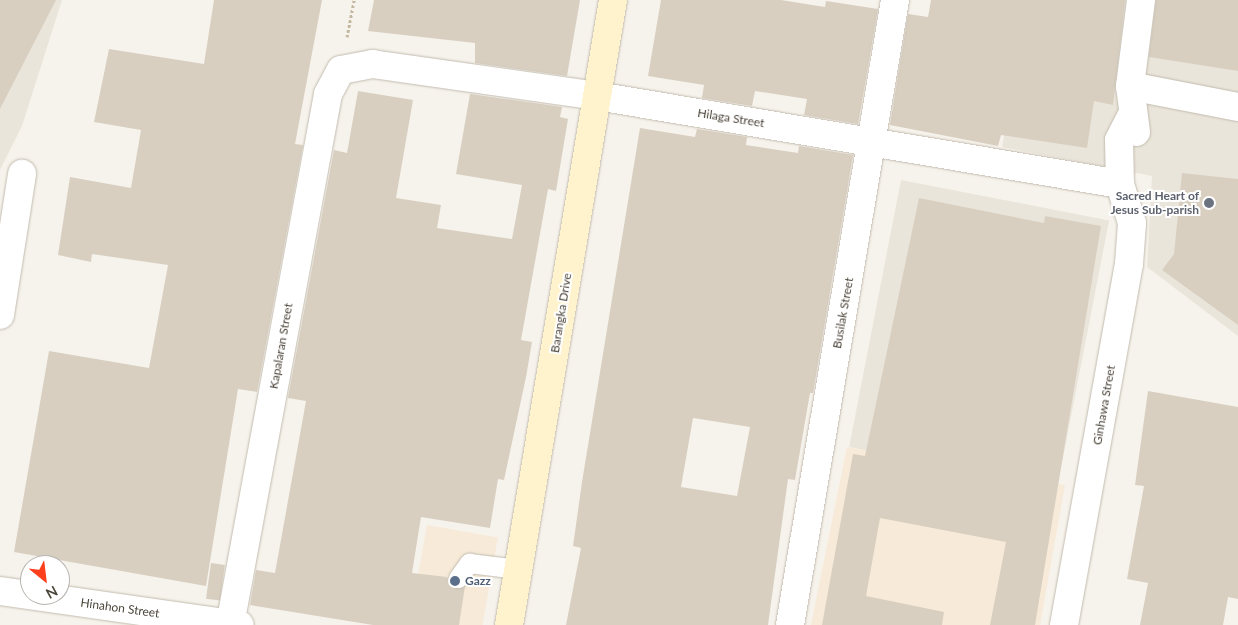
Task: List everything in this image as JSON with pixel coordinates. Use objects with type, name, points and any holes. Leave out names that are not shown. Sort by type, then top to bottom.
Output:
[{"type":"main road","name":"Barangka Drive","points":[[509,625],[613,0]]},
{"type":"street","name":"Busilak Street","points":[[790,625],[873,141],[895,0]]},
{"type":"street","points":[[1121,175],[1139,145],[1132,116],[1130,86],[1141,0]]},
{"type":"street","name":"Hilaga Street","points":[[341,70],[372,64],[597,96],[873,141],[1121,175]]},
{"type":"street","name":"Kapalaran Street","points":[[233,624],[328,94],[341,70]]},
{"type":"street","points":[[1130,86],[1238,107]]},
{"type":"street","points":[[0,315],[22,174]]},
{"type":"street","name":"Ginhawa Street","points":[[1064,625],[1129,264],[1132,223],[1121,175]]},
{"type":"street","name":"Hinahon Street","points":[[0,591],[233,624]]},
{"type":"lane","points":[[458,578],[469,564],[518,569]]},
{"type":"shaded area","points":[[0,0],[62,0],[22,126],[0,170]]},
{"type":"shaded area","points":[[1029,0],[1238,0],[1238,336],[1147,267],[1152,176],[1002,147]]},
{"type":"shaded area","points":[[901,180],[1109,220],[1057,487],[849,447]]},
{"type":"shaded area","points":[[847,447],[1065,485],[1040,625],[811,625]]},
{"type":"shaded area","name":"Gazz","points":[[427,525],[498,538],[482,625],[409,624]]},
{"type":"building","points":[[0,0],[56,0],[0,109]]},
{"type":"building","points":[[214,0],[322,0],[295,144],[303,145],[257,392],[238,389],[206,586],[70,562],[70,555],[31,555],[14,552],[49,351],[149,368],[168,265],[92,254],[91,262],[58,255],[70,177],[131,188],[141,130],[94,122],[109,49],[204,64]]},
{"type":"building","points":[[374,0],[580,0],[567,76],[475,63],[475,43],[368,31]]},
{"type":"building","points":[[661,0],[781,0],[825,7],[826,1],[878,9],[858,124],[804,115],[807,99],[755,91],[752,106],[702,98],[704,85],[648,76]]},
{"type":"building","points":[[931,0],[1125,0],[1113,105],[1094,101],[1087,148],[1001,135],[998,146],[890,125],[908,14],[928,17]]},
{"type":"building","points":[[1156,0],[1238,0],[1238,71],[1149,57]]},
{"type":"building","points":[[358,91],[413,100],[396,198],[441,205],[437,228],[512,239],[522,185],[456,174],[470,94],[562,107],[560,117],[568,119],[556,191],[548,189],[521,340],[532,342],[526,377],[504,480],[498,479],[490,528],[421,517],[412,573],[447,577],[452,587],[465,586],[459,625],[373,625],[250,605],[256,570],[275,573],[306,401],[288,398],[334,150],[347,153]]},
{"type":"building","points":[[640,128],[695,137],[697,129],[747,137],[746,145],[798,153],[799,146],[853,155],[813,393],[810,393],[795,480],[788,479],[768,625],[566,625],[581,548],[573,546]],"holes":[[[693,418],[750,427],[737,496],[681,487]]]},
{"type":"building","points":[[1182,173],[1238,179],[1238,325],[1162,270],[1174,254]]},
{"type":"building","points":[[919,198],[1044,223],[1045,216],[1101,226],[1035,625],[990,625],[1006,542],[880,518],[866,596],[944,612],[942,625],[822,625],[853,454],[865,456]]},
{"type":"building","points":[[1148,391],[1238,407],[1238,599],[1228,597],[1223,625],[1140,625],[1148,583],[1127,579],[1144,486],[1135,485]]},
{"type":"building","points":[[211,563],[225,565],[220,601],[206,599]]},
{"type":"place","name":"Sacred Heart of Jesus Sub-parish","points":[[1209,203]]},
{"type":"place","name":"Gazz","points":[[455,581]]}]
